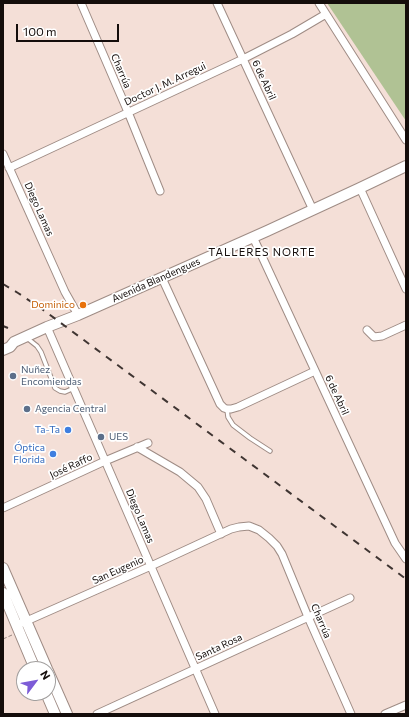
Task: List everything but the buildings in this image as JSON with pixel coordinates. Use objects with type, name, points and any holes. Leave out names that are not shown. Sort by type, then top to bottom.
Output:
[{"type":"street","name":"Charrúa","points":[[82,3],[160,191]]},
{"type":"street","name":"6 de Abril","points":[[216,3],[313,210]]},
{"type":"street","points":[[319,3],[406,140]]},
{"type":"street","name":"Doctor J. M. Arregui","points":[[9,168],[243,59],[292,34],[326,14]]},
{"type":"street","name":"Diego Lamas","points":[[3,154],[65,292],[78,315]]},
{"type":"street","name":"Avenida Blandengues","points":[[3,350],[26,336],[162,278],[406,166]]},
{"type":"street","points":[[360,188],[406,289]]},
{"type":"street","name":"6 de Abril","points":[[253,237],[395,543],[406,559]]},
{"type":"street","points":[[162,278],[220,404],[224,408],[231,409],[238,407],[315,371]]},
{"type":"street","points":[[367,330],[374,337],[382,336],[406,325]]},
{"type":"street","name":"Diego Lamas","points":[[47,327],[214,714]]},
{"type":"street","name":"Avenida Blandengues","points":[[3,342],[8,340],[14,342]]},
{"type":"street","name":"José Raffo","points":[[3,508],[148,443]]},
{"type":"street","points":[[137,447],[180,472],[198,487],[206,499],[221,534]]},
{"type":"street","name":"San Eugenio","points":[[17,625],[239,526],[249,526],[259,530],[269,538]]},
{"type":"street","name":"Charrúa","points":[[269,538],[282,554],[351,714]]},
{"type":"street","points":[[3,568],[44,661]]},
{"type":"street","points":[[3,593],[32,661]]},
{"type":"street","name":"Santa Rosa","points":[[97,714],[350,598]]},
{"type":"street","points":[[56,689],[67,714]]},
{"type":"street","points":[[49,701],[55,714]]},
{"type":"street","points":[[385,714],[406,705]]},
{"type":"lane","points":[[26,336],[41,352],[55,388],[65,392],[74,388]]},
{"type":"lane","points":[[227,409],[228,417],[234,425],[270,451]]},
{"type":"green space","points":[[327,3],[406,3],[406,121]]},
{"type":"railway","points":[[3,284],[42,309],[406,579]]},
{"type":"railway","points":[[3,326],[8,328]]},
{"type":"place","name":"Dominico","points":[[83,305]]},
{"type":"place","name":"Nuñez Encomiendas","points":[[13,376]]},
{"type":"place","name":"Agencia Central","points":[[27,409]]},
{"type":"place","name":"Ta-Ta","points":[[68,430]]},
{"type":"place","name":"UES","points":[[101,437]]},
{"type":"place","name":"Óptica Florida","points":[[53,454]]},
{"type":"district","name":"TALLERES NORTE","points":[[262,252]]}]
